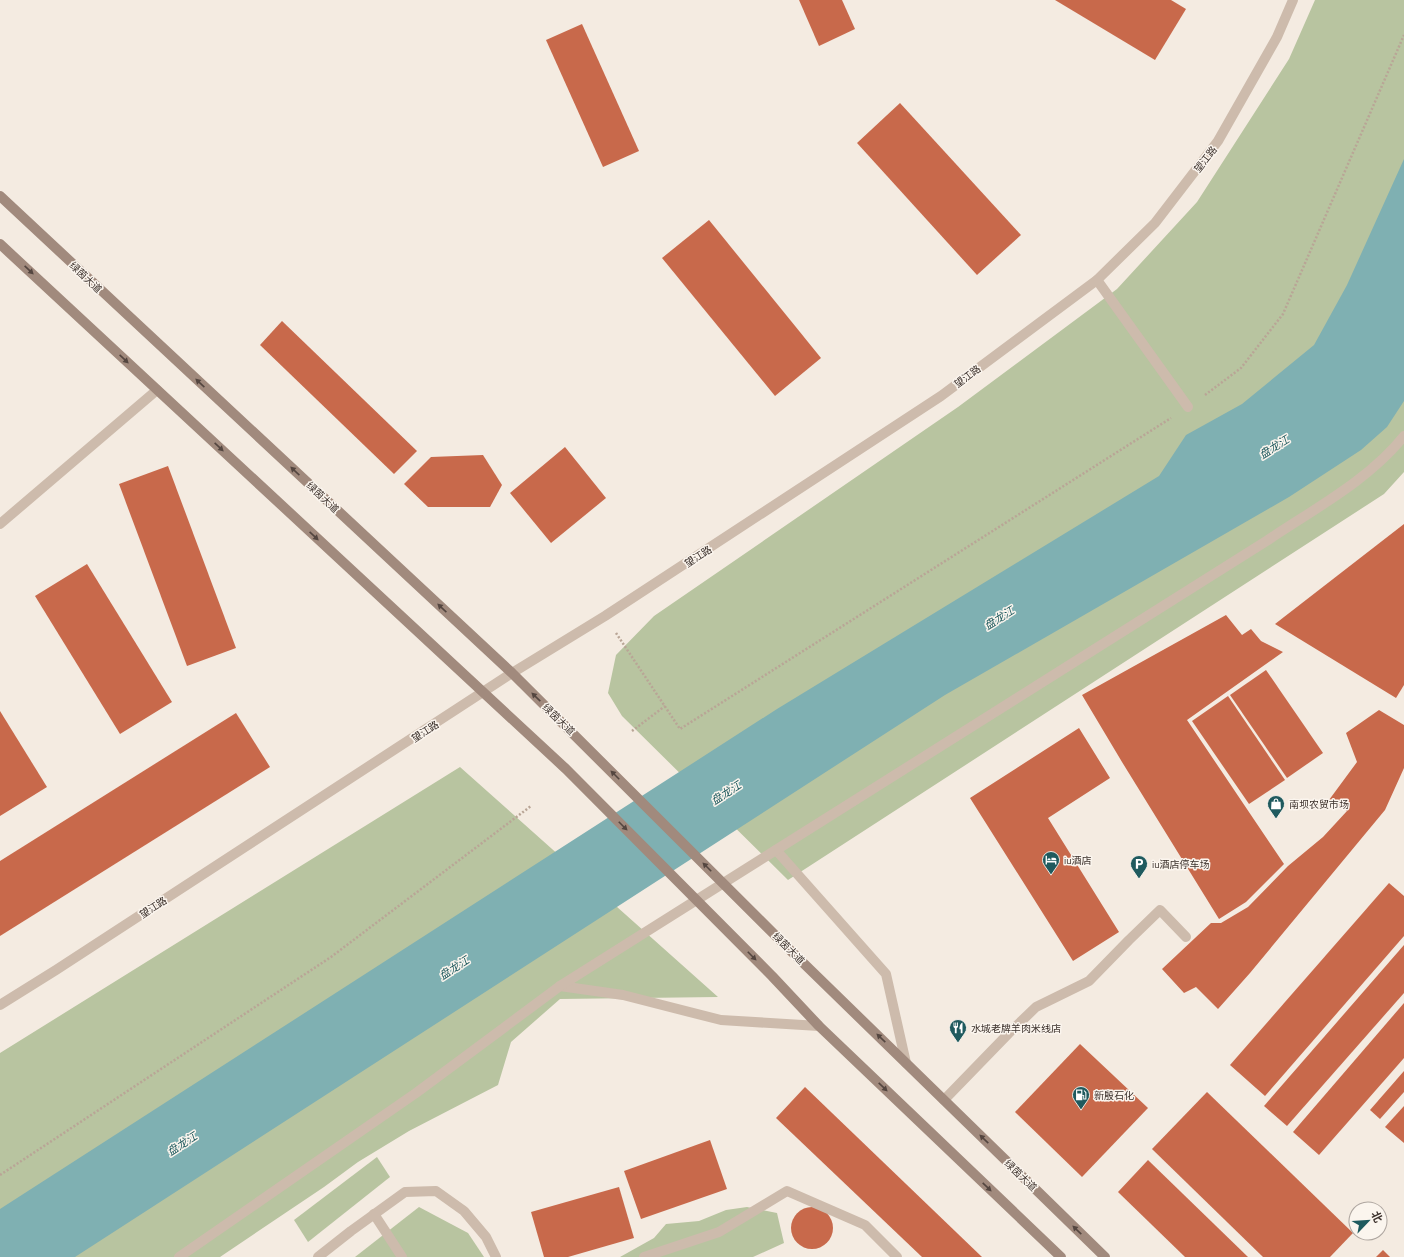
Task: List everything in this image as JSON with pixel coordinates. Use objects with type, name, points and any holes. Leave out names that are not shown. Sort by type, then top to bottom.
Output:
[{"type":"main road","name":"绿茵大道","points":[[0,196],[512,673],[754,914],[1105,1257]]},
{"type":"main road","points":[[0,244],[566,769],[772,976],[819,1026],[1061,1257]]},
{"type":"street","name":"望江路","points":[[0,1005],[512,673],[606,616],[941,396],[1097,280],[1155,223],[1218,141],[1277,37],[1293,0]]},
{"type":"street","points":[[1097,280],[1188,407]]},
{"type":"street","points":[[0,524],[157,390]]},
{"type":"street","points":[[178,1257],[416,1094],[560,986],[1274,536],[1356,481],[1394,448],[1404,436]]},
{"type":"street","points":[[776,850],[886,974],[906,1063]]},
{"type":"street","points":[[944,1100],[1036,1007],[1089,981],[1160,910],[1186,936]]},
{"type":"street","points":[[560,986],[624,995],[721,1020],[819,1026]]},
{"type":"street","points":[[318,1257],[405,1192],[436,1191],[464,1211],[486,1237],[496,1257]]},
{"type":"street","points":[[648,1256],[718,1232],[787,1191],[865,1225],[897,1257]]},
{"type":"street","points":[[374,1214],[402,1257]]},
{"type":"path","points":[[606,616],[680,729],[1188,407],[1241,368],[1283,314],[1404,35]]},
{"type":"path","points":[[632,731],[665,706]]},
{"type":"path","points":[[0,1174],[331,957],[531,806]]},
{"type":"green space","points":[[1315,0],[1404,0],[1404,472],[1384,494],[788,880],[622,716],[608,693],[616,655],[654,616],[958,407],[1117,289],[1197,202],[1289,59]]},
{"type":"green space","points":[[460,767],[718,997],[560,999],[511,1042],[498,1085],[409,1131],[358,1162],[324,1187],[220,1257],[0,1257],[0,1053]]},
{"type":"green space","points":[[377,1157],[390,1177],[308,1242],[294,1220]]},
{"type":"green space","points":[[419,1207],[468,1233],[484,1257],[355,1257]]},
{"type":"green space","points":[[747,1207],[777,1213],[784,1243],[753,1257],[620,1257],[654,1238],[666,1224],[699,1221],[726,1210]]},
{"type":"water","name":"盘龙江","points":[[1404,159],[1404,401],[1387,427],[1361,450],[1289,497],[945,695],[75,1257],[0,1257],[0,1209],[777,709],[1159,476],[1186,435],[1242,404],[1314,345],[1347,285]]},
{"type":"building","points":[[799,0],[842,0],[855,29],[819,46]]},
{"type":"building","points":[[1055,0],[1171,0],[1186,9],[1155,60]]},
{"type":"building","points":[[582,24],[639,151],[603,167],[546,40]]},
{"type":"building","points":[[900,103],[1021,235],[977,275],[857,143]]},
{"type":"building","points":[[709,220],[821,358],[775,396],[662,258]]},
{"type":"building","points":[[282,321],[417,451],[394,474],[260,345]]},
{"type":"building","points":[[565,447],[606,498],[551,543],[510,493]]},
{"type":"building","points":[[483,455],[502,485],[490,507],[428,507],[404,484],[431,457]]},
{"type":"building","points":[[168,466],[236,648],[187,666],[119,484]]},
{"type":"building","points":[[1404,524],[1404,685],[1396,698],[1275,624]]},
{"type":"building","points":[[87,564],[172,702],[120,734],[35,596]]},
{"type":"building","points":[[1226,615],[1242,635],[1251,629],[1261,641],[1283,652],[1187,720],[1284,864],[1246,902],[1219,919],[1082,695]]},
{"type":"building","points":[[1266,670],[1323,753],[1287,778],[1230,695]]},
{"type":"building","points":[[1228,696],[1285,780],[1249,804],[1192,721]]},
{"type":"building","points":[[1379,710],[1404,725],[1404,768],[1385,810],[1250,973],[1218,1009],[1196,987],[1184,993],[1162,969],[1211,923],[1221,923],[1248,907],[1288,866],[1323,837],[1347,811],[1329,800],[1357,762],[1346,733]]},
{"type":"building","points":[[0,711],[47,787],[0,816]]},
{"type":"building","points":[[236,713],[270,767],[0,936],[0,861]]},
{"type":"building","name":"iu酒店","points":[[1079,728],[1110,778],[1048,818],[1119,932],[1073,961],[970,798]]},
{"type":"building","points":[[1389,883],[1404,896],[1404,936],[1265,1096],[1230,1065]]},
{"type":"building","points":[[1404,945],[1404,993],[1287,1126],[1264,1106]]},
{"type":"building","points":[[1404,1003],[1404,1058],[1319,1155],[1293,1132]]},
{"type":"building","name":"新殷石化","points":[[1080,1044],[1148,1108],[1082,1177],[1015,1112]]},
{"type":"building","points":[[1404,1071],[1404,1092],[1380,1119],[1370,1110]]},
{"type":"building","points":[[805,1087],[982,1257],[922,1257],[776,1118]]},
{"type":"building","points":[[1207,1092],[1348,1228],[1348,1238],[1330,1257],[1263,1257],[1152,1149]]},
{"type":"building","points":[[1404,1106],[1404,1143],[1385,1127]]},
{"type":"building","points":[[710,1140],[727,1189],[641,1219],[624,1171]]},
{"type":"building","points":[[1148,1160],[1248,1257],[1185,1257],[1118,1192]]},
{"type":"building","points":[[619,1187],[634,1238],[568,1257],[544,1257],[531,1212]]},
{"type":"building","points":[[808,1207],[816,1207],[827,1213],[833,1224],[833,1232],[827,1243],[816,1249],[808,1249],[797,1243],[791,1232],[791,1224],[797,1213]]},
{"type":"building","points":[[1383,1250],[1390,1257],[1376,1257]]},
{"type":"place","name":"南坝农贸市场","points":[[1276,819]]},
{"type":"place","name":"iu酒店","points":[[1051,875]]},
{"type":"place","name":"iu酒店停车场","points":[[1139,879]]},
{"type":"place","name":"水城老牌羊肉米线店","points":[[958,1043]]},
{"type":"place","name":"新殷石化","points":[[1081,1110]]}]
